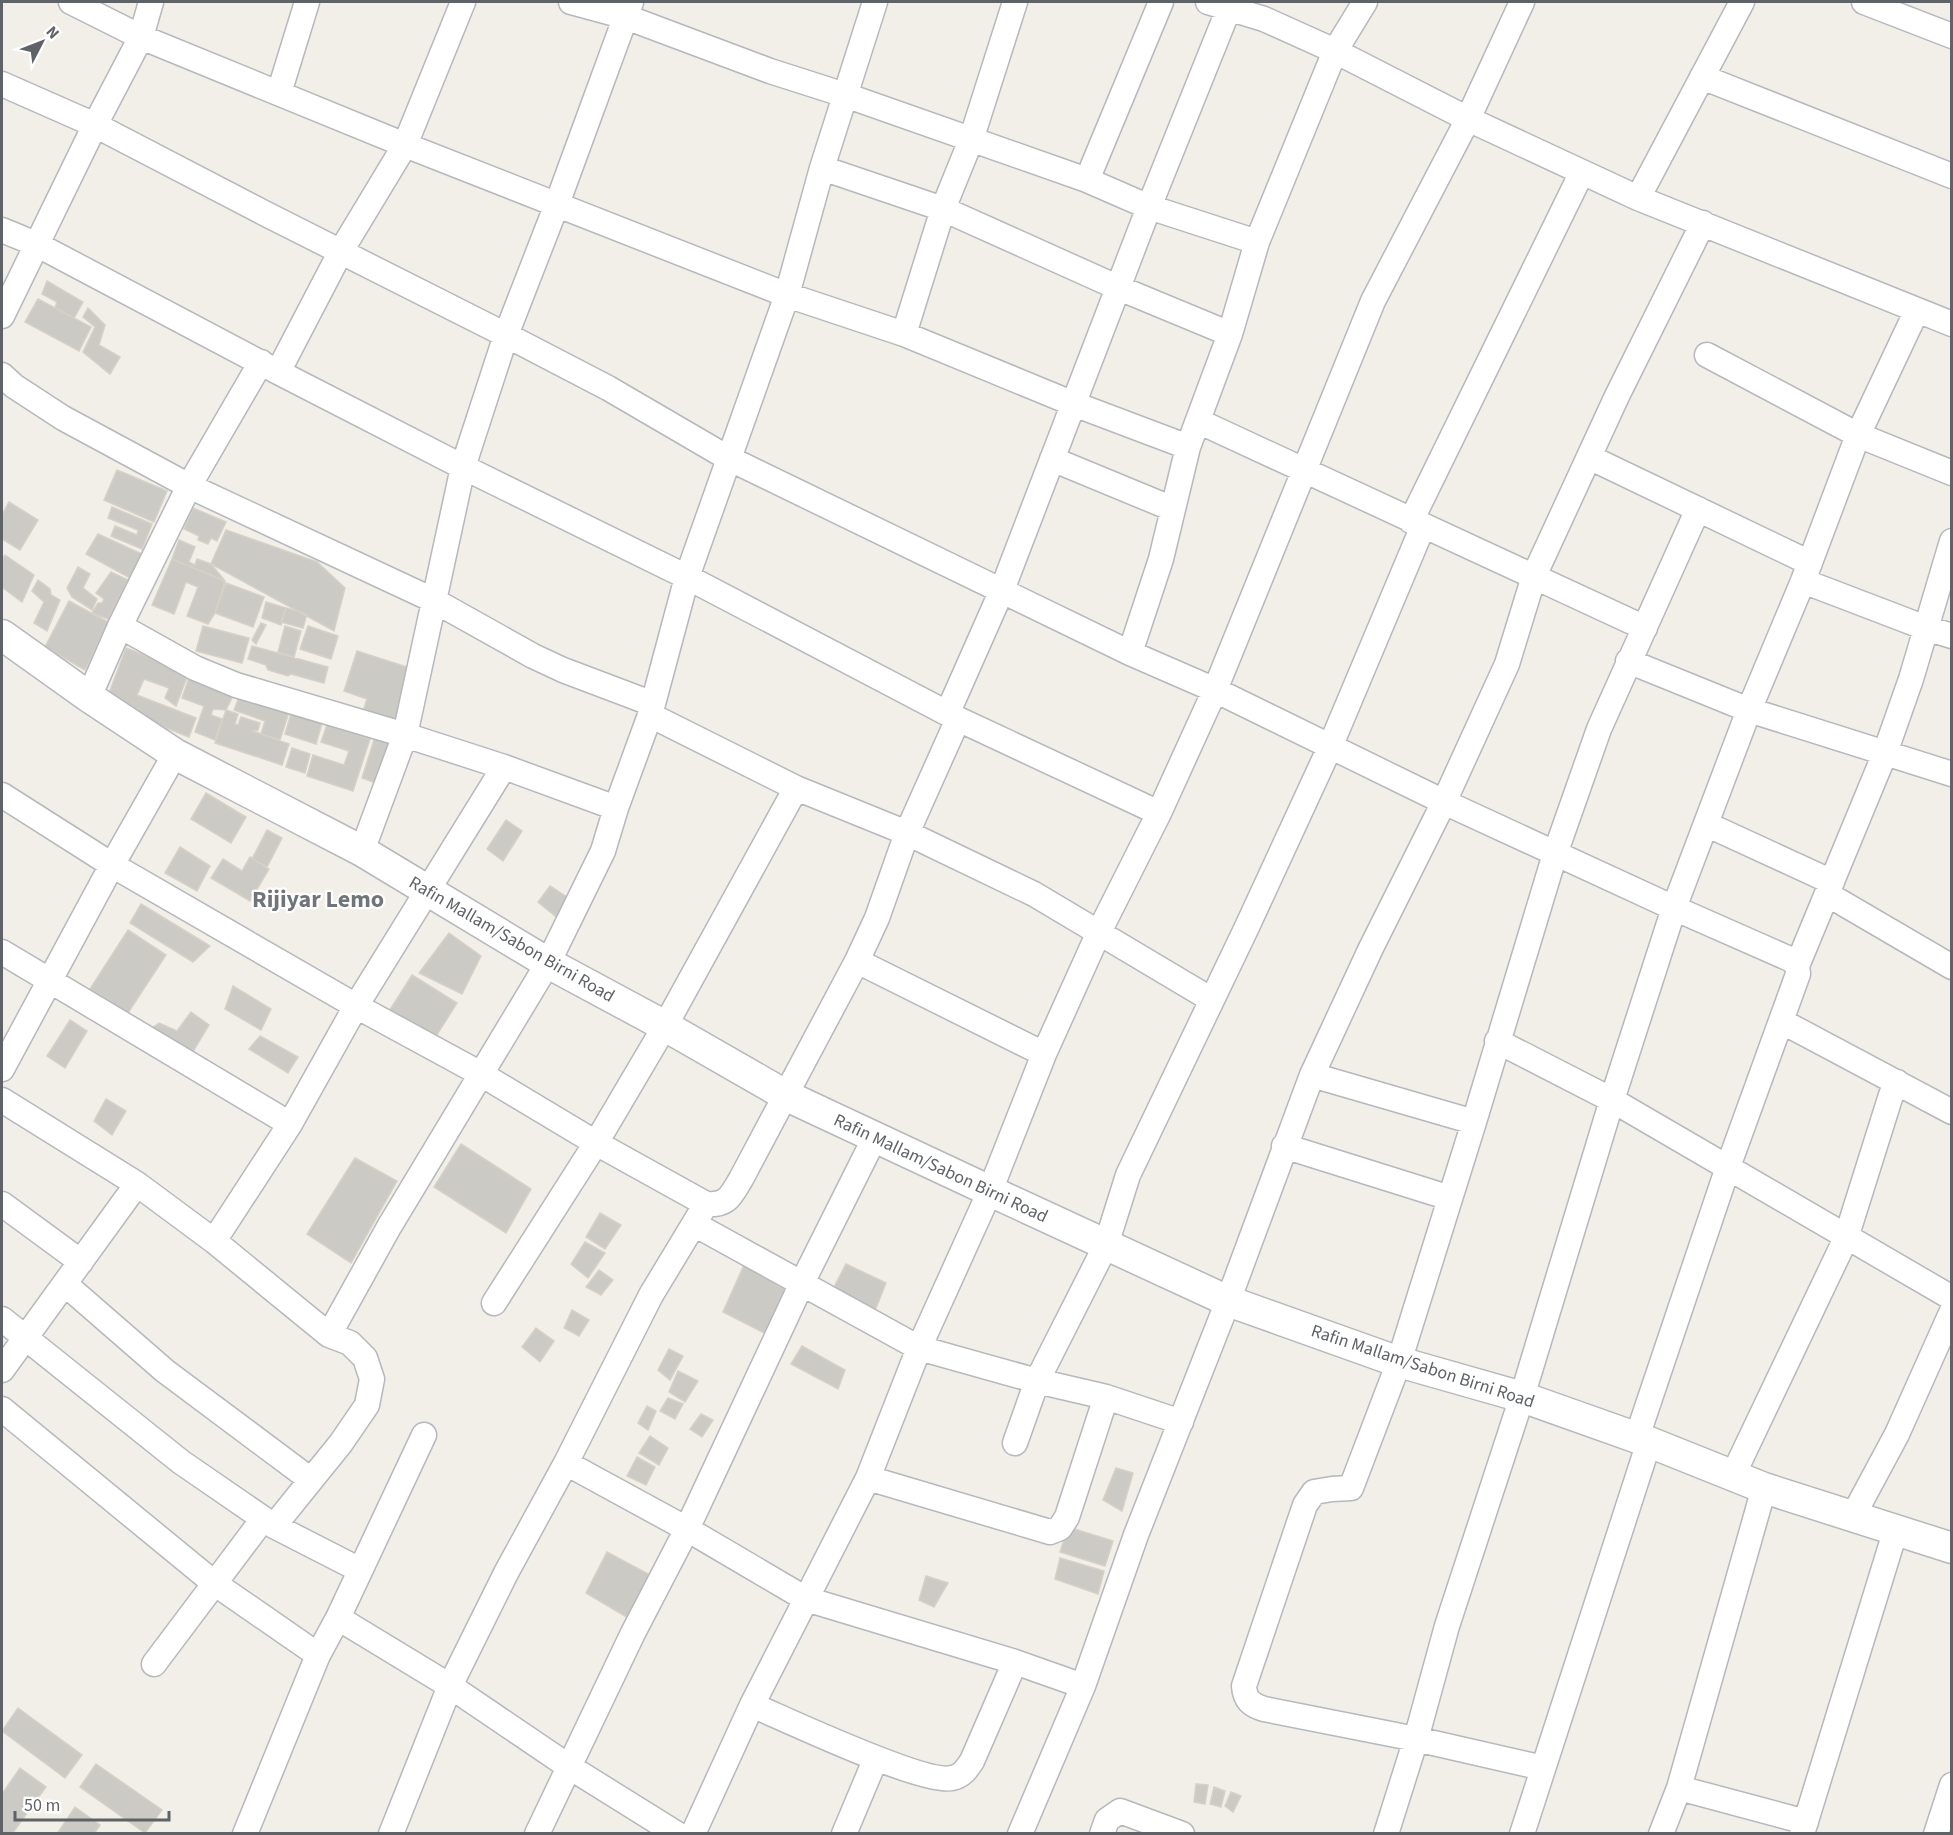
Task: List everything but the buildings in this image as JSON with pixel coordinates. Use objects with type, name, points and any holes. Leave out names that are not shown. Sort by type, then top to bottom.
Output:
[{"type":"street","points":[[70,2],[141,37],[405,145],[787,295],[904,334],[1074,404],[1188,447]]},
{"type":"street","points":[[2,316],[95,125],[141,37],[151,2]]},
{"type":"street","points":[[279,93],[307,2]]},
{"type":"street","points":[[89,697],[120,626],[189,486],[270,367],[405,145],[463,2]]},
{"type":"street","points":[[571,2],[628,9],[770,71],[1087,180],[1149,207],[1257,242]]},
{"type":"street","points":[[329,1335],[389,1227],[548,963],[603,851],[651,709],[687,577],[787,295],[822,168],[875,2]]},
{"type":"street","points":[[904,334],[1015,2]]},
{"type":"street","points":[[1087,180],[1161,2]]},
{"type":"street","points":[[1130,653],[1161,559],[1188,447],[1230,334],[1257,242],[1335,51],[1365,2]]},
{"type":"street","points":[[693,1833],[752,1704],[868,1478],[919,1348],[990,1191],[1044,1054],[1099,932],[1159,813],[1215,690],[1373,301],[1468,119],[1522,2]]},
{"type":"street","points":[[1638,198],[1742,2]]},
{"type":"street","points":[[1864,2],[1952,36]]},
{"type":"street","points":[[391,1833],[450,1686],[506,1573],[566,1463],[651,1295],[700,1214],[728,1199],[787,1096],[877,918],[907,833],[1119,288],[1219,5],[1268,10],[1335,51],[1468,119],[1638,198],[1952,324]]},
{"type":"street","points":[[362,851],[405,735],[464,467],[506,335],[557,204],[628,9]]},
{"type":"street","points":[[1702,77],[1952,176]]},
{"type":"street","points":[[2,84],[95,125],[506,335],[608,388],[728,458],[1130,653],[1215,690],[1555,854],[1792,960],[1797,966]]},
{"type":"street","points":[[822,168],[944,209],[1119,288],[1230,334]]},
{"type":"street","points":[[1015,1443],[1037,1381],[1107,1245],[1128,1175],[1330,747],[1417,524],[1582,172]]},
{"type":"street","points":[[1020,1833],[1083,1686],[1136,1535],[1228,1301],[1312,1075],[1371,948],[1444,802],[1507,664],[1534,576],[1589,456],[1702,223]]},
{"type":"street","points":[[2,230],[36,244],[464,467],[687,577],[953,716],[1159,813]]},
{"type":"street","points":[[1386,1833],[1416,1739],[1447,1626],[1522,1397],[1612,1100],[1674,908],[1749,710],[1807,572],[1858,435],[1917,310]]},
{"type":"street","points":[[1707,355],[1858,435],[1952,473]]},
{"type":"street","points":[[2,375],[14,387],[63,418],[189,486],[433,600],[533,656],[651,709],[796,788],[907,833],[1034,894],[1212,1000]]},
{"type":"street","points":[[1198,421],[1645,628]]},
{"type":"street","points":[[1589,456],[1698,509],[1807,572],[1926,628],[1952,636]]},
{"type":"street","points":[[1053,459],[1173,509]]},
{"type":"street","points":[[1543,1768],[1416,1739],[1264,1709],[1253,1705],[1248,1700],[1244,1695],[1244,1686],[1305,1505],[1314,1492],[1332,1488],[1351,1488],[1398,1362],[1555,854],[1599,729],[1698,509]]},
{"type":"street","points":[[1522,1833],[1728,1167],[1798,974],[1797,966],[1885,753],[1911,679],[1952,541]]},
{"type":"street","points":[[120,626],[195,668],[236,685],[504,767],[616,808]]},
{"type":"street","name":"Rafin Mallam/Sabon Birni Road","points":[[2,635],[175,754],[362,851],[548,963],[665,1026],[787,1096],[1228,1301],[1398,1362],[1522,1397],[1643,1439],[1764,1488],[1952,1548]]},
{"type":"street","points":[[1628,661],[1749,710],[1952,774]]},
{"type":"street","points":[[2,1069],[175,754]]},
{"type":"street","points":[[214,1241],[290,1124],[356,1006],[504,767]]},
{"type":"street","points":[[494,1303],[596,1143],[665,1026],[796,788]]},
{"type":"street","points":[[2,795],[112,865],[356,1006],[482,1074],[596,1143],[802,1283],[919,1348],[1037,1381],[1106,1397],[1181,1422]]},
{"type":"street","points":[[1706,824],[1829,888],[1952,967]]},
{"type":"street","points":[[2,952],[290,1124]]},
{"type":"street","points":[[857,961],[1044,1054]]},
{"type":"street","points":[[1781,1021],[1952,1112]]},
{"type":"street","points":[[1497,1041],[1612,1100],[1952,1298]]},
{"type":"street","points":[[1312,1075],[1474,1122]]},
{"type":"street","points":[[1732,1475],[1846,1238],[1891,1095],[1898,1082]]},
{"type":"street","points":[[2,1100],[137,1184],[214,1241],[329,1335],[350,1344],[365,1358],[372,1379],[367,1405],[341,1443],[311,1480],[268,1522],[214,1583],[153,1664]]},
{"type":"street","points":[[537,1833],[568,1766],[687,1529],[802,1283],[875,1137]]},
{"type":"street","points":[[1284,1146],[1450,1198]]},
{"type":"street","points":[[2,1370],[137,1184]]},
{"type":"street","points":[[2,1204],[81,1262]]},
{"type":"street","points":[[65,1284],[165,1371],[311,1480]]},
{"type":"street","points":[[1853,1516],[1897,1434],[1952,1311]]},
{"type":"street","points":[[2,1319],[181,1462],[268,1522],[360,1570]]},
{"type":"street","points":[[868,1478],[1050,1532],[1060,1528],[1067,1517],[1106,1397]]},
{"type":"street","points":[[2,1409],[214,1583],[318,1655]]},
{"type":"street","points":[[245,1833],[318,1655],[338,1618],[424,1435]]},
{"type":"street","points":[[566,1463],[687,1529],[806,1599],[1015,1662],[1083,1686]]},
{"type":"street","points":[[1661,1833],[1679,1788],[1764,1488]]},
{"type":"street","points":[[1679,1788],[1804,1828],[1896,1530]]},
{"type":"street","points":[[338,1618],[450,1686],[568,1766],[677,1833]]},
{"type":"street","points":[[752,1704],[876,1758],[936,1778],[951,1779],[964,1773],[972,1761],[1015,1662]]},
{"type":"street","points":[[844,1833],[876,1758]]},
{"type":"street","points":[[1936,1833],[1952,1785]]},
{"type":"street","points":[[1102,1833],[1107,1820],[1120,1811],[1182,1833]]},
{"type":"district","name":"Rijiyar Lemo","points":[[318,899]]}]
